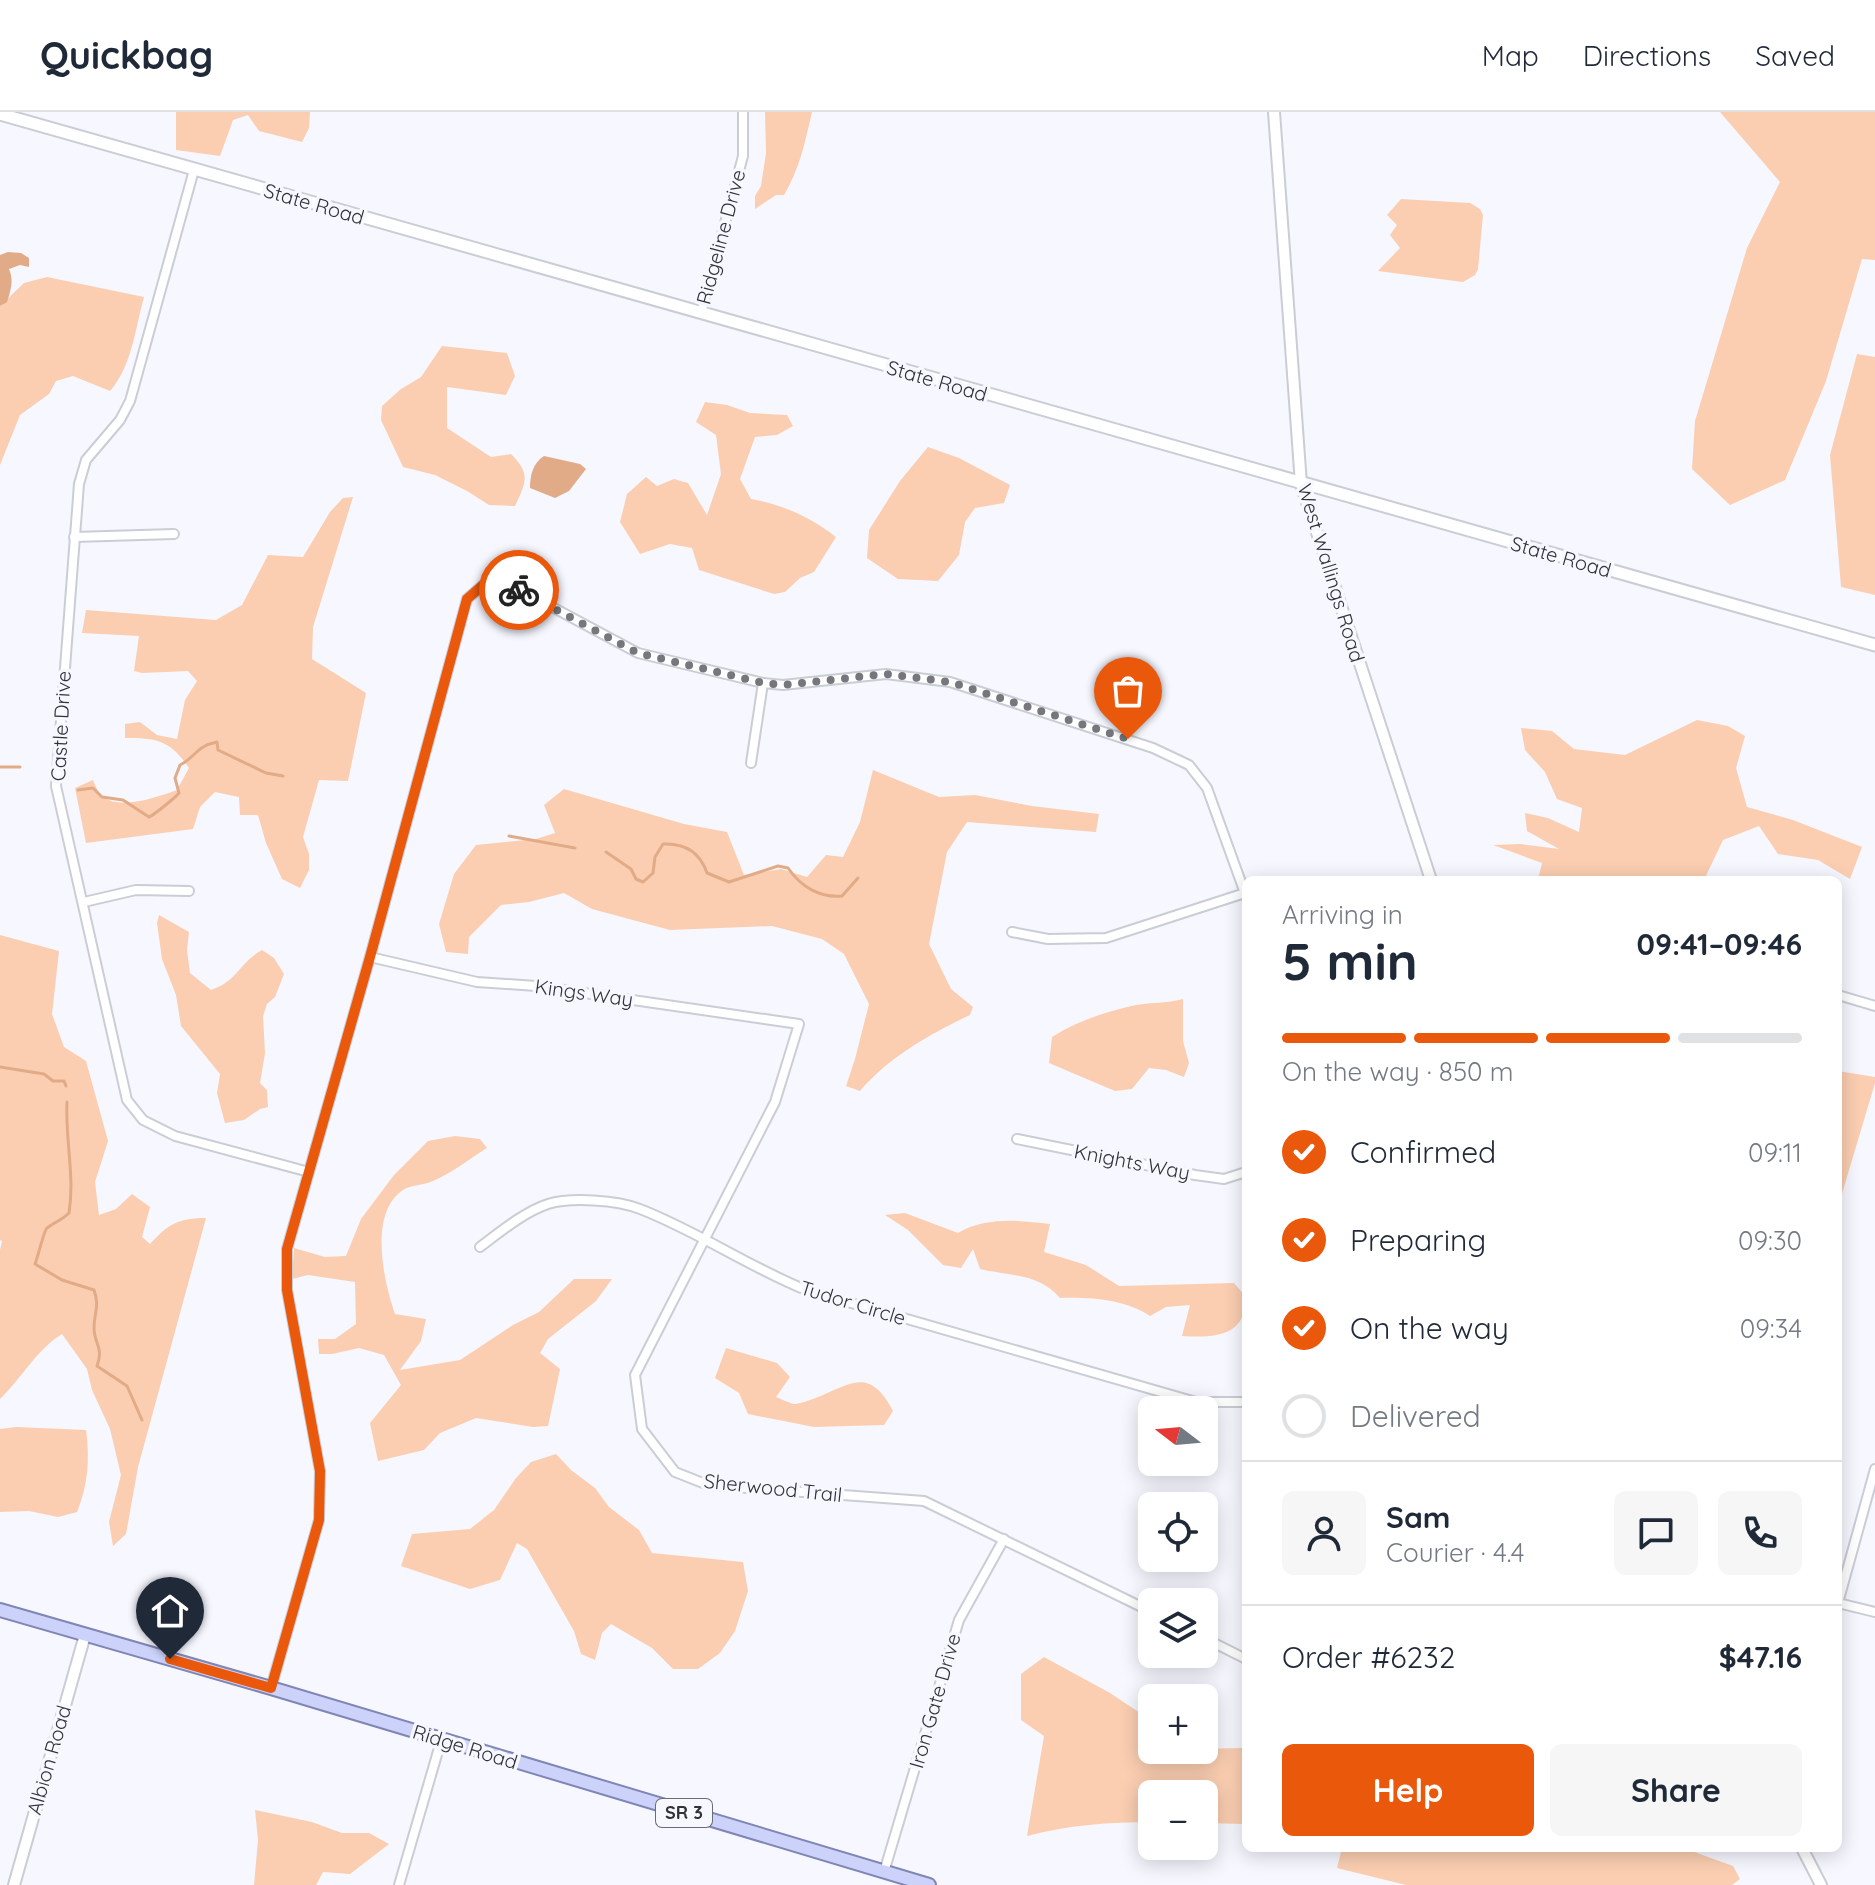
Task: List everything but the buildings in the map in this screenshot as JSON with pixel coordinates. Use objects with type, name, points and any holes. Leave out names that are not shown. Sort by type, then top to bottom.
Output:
[{"type":"main road","name":"State Road","points":[[0,114],[1875,645]]},
{"type":"main road","name":"Ridge Road","points":[[0,1610],[929,1885]]},
{"type":"street","name":"Ridgeline Drive","points":[[701,313],[743,156],[743,112]]},
{"type":"street","name":"West Wallings Road","points":[[1274,112],[1301,484],[1430,876]]},
{"type":"street","name":"Castle Drive","points":[[194,170],[130,401],[120,420],[86,460],[79,484],[56,786],[127,1100],[143,1120],[175,1136],[309,1172]]},
{"type":"street","points":[[74,537],[174,534]]},
{"type":"street","points":[[271,1688],[319,1520],[320,1471],[287,1290],[287,1249],[467,599],[483,585],[511,585],[638,653],[783,685],[886,674],[950,682],[1153,748],[1189,765],[1207,788],[1242,887]]},
{"type":"street","points":[[751,763],[763,683]]},
{"type":"street","points":[[84,902],[136,890],[189,891]]},
{"type":"street","points":[[1012,932],[1048,939],[1106,938],[1242,896]]},
{"type":"street","name":"Kings Way","points":[[370,957],[477,982],[536,986],[799,1024]]},
{"type":"street","points":[[1842,996],[1875,1006]]},
{"type":"street","name":"Sherwood Trail","points":[[799,1024],[775,1102],[706,1242],[635,1375],[642,1429],[675,1472],[708,1485],[924,1501],[1138,1605]]},
{"type":"street","name":"Knights Way","points":[[1017,1139],[1195,1175],[1224,1179],[1242,1173]]},
{"type":"street","name":"Tudor Circle","points":[[480,1247],[548,1204],[593,1200],[637,1207],[765,1273],[806,1290],[1196,1402],[1242,1403]]},
{"type":"street","points":[[1842,1589],[1875,1469]]},
{"type":"street","name":"Iron Gate Drive","points":[[884,1872],[959,1620],[1004,1539]]},
{"type":"street","points":[[1842,1604],[1875,1612]]},
{"type":"street","name":"Albion Road","points":[[14,1885],[85,1635]]},
{"type":"street","points":[[1218,1645],[1242,1657]]},
{"type":"street","points":[[399,1885],[441,1741]]},
{"type":"street","points":[[1804,1852],[1821,1885]]},
{"type":"shaded area","points":[[176,112],[310,112],[309,128],[302,142],[259,131],[248,115],[233,120],[220,156],[176,150]]},
{"type":"shaded area","points":[[765,112],[812,112],[790,185],[784,195],[776,195],[755,209],[755,196],[761,186],[766,153]]},
{"type":"shaded area","points":[[1720,112],[1875,112],[1875,260],[1862,259],[1826,381],[1785,480],[1730,505],[1692,469],[1695,421],[1747,248],[1780,182]]},
{"type":"shaded area","points":[[1401,199],[1470,203],[1480,209],[1483,215],[1475,275],[1463,282],[1378,271],[1400,248],[1390,235],[1397,225],[1387,215]]},
{"type":"shaded area","points":[[21,253],[29,258],[29,267],[20,265],[9,269],[11,289],[7,302],[0,306],[0,255]]},
{"type":"shaded area","points":[[47,277],[144,297],[135,334],[128,359],[110,391],[73,376],[56,381],[49,394],[20,415],[0,465],[0,306],[24,283]]},
{"type":"shaded area","points":[[442,346],[507,353],[515,376],[506,395],[447,387],[447,428],[491,457],[511,454],[522,467],[525,478],[515,506],[489,505],[435,475],[403,467],[381,420],[382,406],[421,377]]},
{"type":"shaded area","points":[[1857,354],[1875,357],[1875,595],[1841,587],[1830,455]]},
{"type":"shaded area","points":[[705,402],[750,413],[787,415],[793,426],[777,435],[755,437],[740,479],[751,499],[796,513],[836,537],[814,572],[800,578],[785,592],[774,594],[699,570],[692,548],[670,544],[640,554],[620,522],[627,494],[646,477],[657,486],[674,479],[688,483],[707,515],[721,474],[716,435],[696,422]]},
{"type":"shaded area","points":[[928,447],[959,458],[1010,485],[1004,503],[975,508],[965,522],[959,555],[938,581],[898,579],[867,558],[869,530],[900,481]]},
{"type":"shaded area","points":[[544,456],[580,464],[586,469],[569,491],[555,498],[530,488],[533,470]]},
{"type":"shaded area","points":[[353,497],[313,627],[312,659],[366,693],[348,781],[319,780],[303,837],[309,854],[309,870],[300,888],[282,879],[258,815],[240,815],[239,797],[215,792],[200,807],[193,829],[86,843],[75,788],[93,780],[102,796],[128,803],[177,790],[189,768],[182,759],[162,742],[125,738],[125,724],[140,722],[157,735],[177,739],[185,700],[197,681],[188,671],[134,671],[139,636],[82,633],[86,610],[216,620],[242,605],[268,555],[303,557],[330,512],[343,498]]},
{"type":"shaded area","points":[[1697,720],[1728,726],[1745,736],[1736,768],[1747,807],[1793,820],[1862,847],[1850,879],[1818,860],[1778,854],[1759,826],[1723,840],[1706,876],[1539,876],[1542,863],[1493,845],[1521,844],[1559,849],[1527,831],[1525,813],[1548,818],[1579,832],[1582,808],[1557,799],[1545,772],[1525,750],[1521,728],[1552,731],[1574,749],[1625,755]]},
{"type":"shaded area","points":[[873,770],[939,797],[975,795],[1099,814],[1096,832],[967,822],[947,852],[929,944],[951,989],[973,1007],[970,1015],[911,1047],[884,1067],[860,1091],[846,1086],[869,1004],[844,954],[822,939],[772,926],[670,930],[592,909],[564,893],[501,905],[469,937],[468,954],[446,952],[439,924],[454,874],[476,845],[536,839],[555,833],[544,805],[564,789],[684,824],[727,832],[744,875],[781,869],[807,877],[826,855],[843,857],[860,822]]},
{"type":"shaded area","points":[[159,915],[189,932],[187,950],[190,973],[211,990],[227,982],[262,950],[274,958],[284,974],[263,1016],[265,1053],[260,1083],[267,1090],[268,1107],[244,1120],[225,1123],[217,1093],[220,1074],[181,1026],[176,995],[162,959],[157,923]]},
{"type":"shaded area","points":[[0,935],[59,951],[52,1014],[64,1047],[86,1061],[108,1141],[95,1182],[99,1215],[116,1209],[132,1194],[150,1207],[142,1237],[150,1244],[175,1224],[188,1219],[206,1218],[138,1467],[126,1534],[113,1546],[109,1522],[121,1475],[110,1429],[92,1390],[87,1369],[62,1334],[44,1348],[0,1399]]},
{"type":"shaded area","points":[[1183,999],[1183,1041],[1189,1063],[1184,1077],[1149,1068],[1132,1089],[1115,1091],[1049,1063],[1052,1037],[1071,1026],[1131,1006]]},
{"type":"shaded area","points":[[1842,1072],[1875,1077],[1842,1194]]},
{"type":"shaded area","points":[[455,1136],[480,1139],[487,1148],[440,1178],[403,1190],[392,1201],[385,1215],[383,1267],[395,1314],[426,1319],[421,1341],[400,1370],[460,1360],[539,1312],[574,1279],[612,1279],[596,1301],[548,1339],[540,1353],[560,1369],[548,1426],[533,1427],[476,1418],[440,1433],[424,1450],[378,1461],[370,1423],[401,1385],[384,1355],[359,1348],[319,1354],[318,1339],[335,1339],[356,1324],[355,1282],[308,1275],[292,1279],[294,1248],[325,1257],[346,1256],[361,1219],[394,1175],[428,1141]]},
{"type":"shaded area","points":[[905,1213],[958,1233],[991,1222],[1050,1224],[1044,1252],[1086,1265],[1119,1286],[1234,1283],[1242,1292],[1242,1316],[1226,1332],[1182,1336],[1190,1305],[1166,1307],[1150,1316],[1118,1303],[1060,1298],[1033,1280],[980,1269],[973,1249],[961,1268],[943,1265],[908,1230],[885,1215]]},
{"type":"shaded area","points":[[726,1348],[777,1363],[790,1377],[776,1397],[790,1403],[802,1402],[855,1383],[865,1383],[883,1396],[893,1411],[884,1425],[814,1427],[748,1414],[739,1393],[715,1378]]},
{"type":"shaded area","points":[[0,1429],[86,1430],[87,1472],[77,1512],[58,1517],[29,1511],[0,1512]]},
{"type":"shaded area","points":[[556,1454],[595,1488],[609,1507],[639,1530],[652,1553],[743,1562],[748,1591],[735,1631],[720,1653],[698,1669],[673,1669],[652,1648],[611,1624],[602,1633],[595,1660],[581,1654],[574,1631],[527,1549],[517,1543],[500,1580],[470,1589],[401,1566],[412,1534],[470,1529],[494,1510],[531,1462]]},
{"type":"shaded area","points":[[1044,1657],[1138,1712],[1138,1764],[1218,1764],[1218,1749],[1242,1747],[1242,1824],[1218,1823],[1218,1780],[1138,1780],[1138,1822],[1089,1825],[1027,1836],[1044,1736],[1021,1720],[1021,1674]]},
{"type":"shaded area","points":[[255,1810],[312,1822],[342,1833],[369,1833],[389,1844],[350,1874],[323,1872],[316,1885],[254,1885],[258,1840]]},
{"type":"shaded area","points":[[1341,1852],[1694,1852],[1733,1866],[1740,1879],[1732,1885],[1406,1885],[1337,1868]]},
{"type":"waterway","points":[[78,790],[93,788],[102,797],[123,800],[149,817],[179,793],[175,778],[180,765],[205,746],[217,742],[218,750],[266,773],[283,776]]},
{"type":"waterway","points":[[0,767],[20,767]]},
{"type":"waterway","points":[[509,836],[575,848]]},
{"type":"waterway","points":[[606,852],[631,869],[636,879],[643,882],[653,873],[655,857],[663,844],[691,850],[707,873],[729,882],[778,866],[788,868],[812,890],[842,896],[858,878]]},
{"type":"waterway","points":[[0,1067],[44,1074],[53,1081],[64,1081],[66,1086]]},
{"type":"waterway","points":[[67,1102],[71,1185],[69,1213],[47,1228],[35,1264],[62,1280],[94,1290],[97,1305],[94,1333],[99,1350],[97,1366],[127,1386],[142,1420]]},
{"type":"way so far","points":[[519,590],[638,653],[783,685],[886,674],[950,682],[1128,739]]},
{"type":"route","points":[[170,1659],[271,1688],[319,1520],[320,1471],[287,1290],[287,1249],[467,599],[483,585],[511,585],[519,590]]}]
